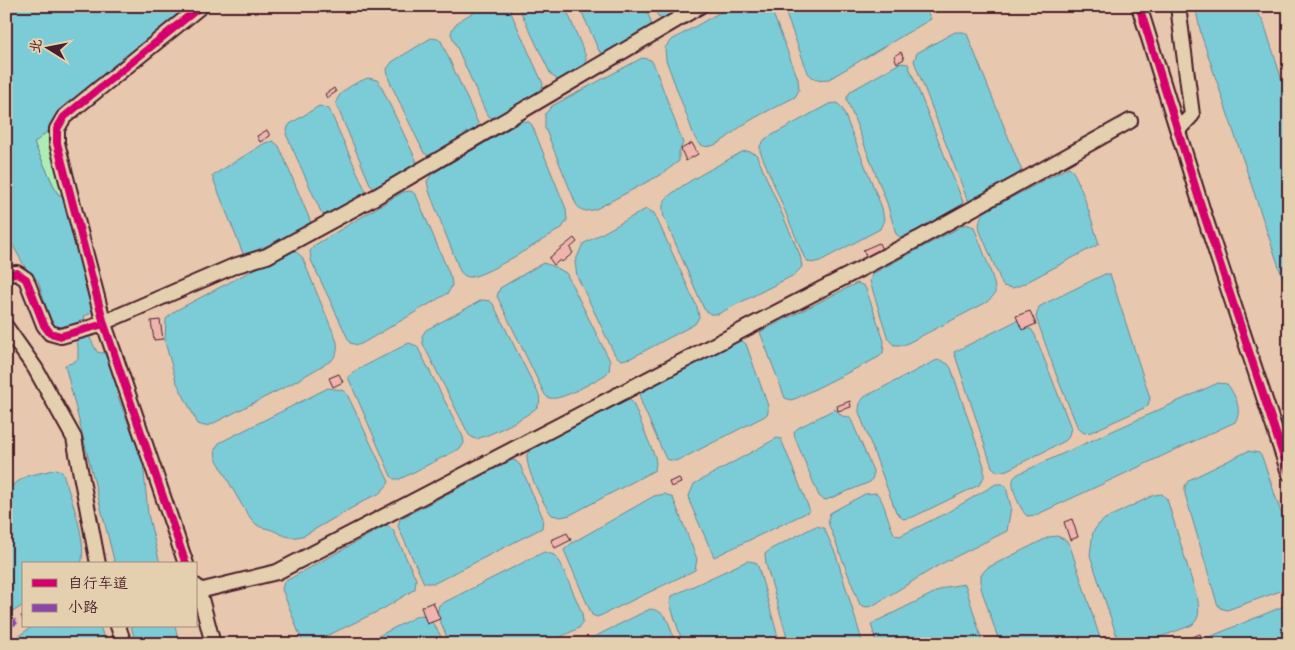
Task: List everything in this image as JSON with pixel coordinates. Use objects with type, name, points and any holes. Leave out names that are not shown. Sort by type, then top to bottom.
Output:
[{"type":"street","points":[[185,562],[99,325],[58,143],[57,129],[64,118],[201,6]]},
{"type":"street","points":[[6,274],[17,273],[26,279],[46,329],[50,333],[61,336],[99,325],[234,266],[267,256],[377,196],[700,6]]},
{"type":"street","points":[[1139,6],[1204,215],[1289,473]]},
{"type":"street","points":[[1178,6],[1192,115],[1178,130]]},
{"type":"street","points":[[213,644],[198,589],[277,572],[918,239],[1130,121]]},
{"type":"street","points":[[6,327],[35,368],[74,438],[98,562]]},
{"type":"street","points":[[119,628],[124,644]]},
{"type":"green space","points":[[48,131],[68,200],[57,193],[34,143]]},
{"type":"water","points":[[6,6],[187,6],[58,116],[48,131],[34,143],[57,193],[68,200],[100,310],[84,316],[89,336],[97,352],[113,350],[118,373],[117,394],[143,462],[148,514],[160,562],[114,562],[65,365],[78,359],[78,346],[73,326],[58,329],[51,323],[38,281],[25,267],[6,233]]},
{"type":"water","points":[[485,6],[508,6],[543,84],[538,95],[492,118],[487,115],[451,34],[452,29],[459,21]]},
{"type":"water","points":[[518,6],[565,6],[586,57],[584,65],[574,74],[562,80],[558,80],[551,75]]},
{"type":"water","points":[[579,6],[644,6],[652,28],[605,55],[599,51]]},
{"type":"water","points":[[653,6],[693,6],[664,21],[658,16]]},
{"type":"water","points":[[731,6],[770,6],[798,79],[799,90],[795,97],[749,121],[720,142],[711,146],[703,146],[695,138],[666,60],[665,48],[670,41]]},
{"type":"water","points":[[783,6],[924,6],[931,19],[829,79],[820,79],[808,73]]},
{"type":"water","points":[[1195,6],[1250,6],[1263,20],[1289,103],[1289,297],[1201,34]]},
{"type":"water","points":[[955,32],[967,34],[1021,169],[1020,177],[975,202],[968,200],[966,196],[914,61],[917,53]]},
{"type":"water","points":[[431,38],[441,41],[478,123],[477,129],[433,156],[429,156],[424,153],[389,80],[387,69],[392,62]]},
{"type":"water","points":[[642,58],[651,60],[654,65],[683,143],[679,152],[679,161],[662,174],[596,209],[582,210],[576,204],[545,128],[545,114],[552,106]]},
{"type":"water","points":[[900,63],[908,64],[963,202],[961,208],[907,237],[901,238],[896,234],[887,203],[847,100],[851,91]]},
{"type":"water","points":[[368,78],[377,80],[380,84],[418,164],[379,187],[372,187],[370,184],[336,104],[337,99],[344,91]]},
{"type":"water","points":[[837,103],[842,108],[882,208],[884,220],[880,229],[820,261],[811,263],[805,259],[760,151],[760,146],[765,139],[829,104]]},
{"type":"water","points":[[319,106],[329,109],[366,192],[363,198],[324,215],[286,134],[290,124]]},
{"type":"water","points":[[522,121],[529,122],[532,125],[566,209],[567,220],[562,228],[516,256],[479,275],[467,277],[460,271],[429,191],[427,181],[432,174]]},
{"type":"water","points":[[273,141],[279,146],[312,225],[244,256],[212,176],[265,143]]},
{"type":"water","points":[[747,151],[756,154],[800,255],[802,267],[794,275],[718,314],[710,314],[704,309],[664,217],[663,204],[676,190],[687,183]]},
{"type":"water","points":[[1069,167],[1082,190],[1099,244],[1021,285],[1013,288],[1003,286],[980,231],[981,216],[988,210]]},
{"type":"water","points":[[411,191],[416,195],[451,278],[452,285],[448,293],[363,343],[358,345],[350,343],[311,260],[310,251],[315,245],[403,192]]},
{"type":"water","points":[[646,209],[654,213],[697,307],[699,317],[695,324],[631,358],[621,360],[615,355],[577,276],[575,262],[583,244]]},
{"type":"water","points":[[966,224],[974,227],[987,261],[995,293],[987,302],[904,345],[894,345],[888,339],[872,288],[870,281],[872,274]]},
{"type":"water","points":[[291,250],[302,257],[337,342],[335,356],[332,360],[291,384],[210,425],[198,424],[176,381],[165,342],[166,319],[175,311]]},
{"type":"water","points":[[543,263],[566,273],[610,361],[609,371],[605,375],[578,390],[555,398],[548,398],[544,394],[497,296],[500,288]]},
{"type":"water","points":[[1105,274],[1110,274],[1150,398],[1148,405],[1144,408],[1091,432],[1084,433],[1078,428],[1057,377],[1036,317],[1039,307]]},
{"type":"water","points":[[857,283],[866,289],[884,341],[883,353],[879,357],[797,398],[791,400],[785,398],[760,332]]},
{"type":"water","points":[[482,300],[490,301],[493,304],[539,395],[540,401],[534,410],[518,420],[488,435],[475,439],[469,435],[423,344],[422,336],[426,330]]},
{"type":"water","points":[[1018,320],[1022,329],[1031,329],[1035,335],[1071,428],[1065,441],[1007,470],[998,472],[992,467],[954,352]]},
{"type":"water","points":[[740,339],[746,344],[768,406],[768,413],[683,458],[675,461],[666,459],[642,404],[640,397],[642,389]]},
{"type":"water","points":[[409,343],[417,346],[463,437],[464,443],[461,448],[400,479],[394,479],[391,476],[348,377],[357,370]]},
{"type":"water","points":[[940,360],[951,368],[984,466],[984,477],[979,485],[913,517],[903,519],[896,512],[859,412],[860,405],[862,399],[866,396]]},
{"type":"water","points":[[1218,383],[1227,384],[1233,393],[1238,408],[1235,422],[1036,515],[1027,516],[1022,509],[1013,484],[1013,479],[1018,474]]},
{"type":"water","points":[[328,388],[342,390],[347,394],[389,482],[378,494],[305,535],[288,537],[259,526],[252,520],[235,494],[216,458],[215,449],[219,443]]},
{"type":"water","points":[[624,399],[630,400],[633,403],[655,457],[655,470],[570,515],[561,517],[552,515],[535,486],[527,454],[532,449]]},
{"type":"water","points":[[835,409],[842,416],[850,417],[873,471],[873,477],[870,482],[826,500],[819,496],[794,432],[798,428]]},
{"type":"water","points":[[777,438],[781,439],[810,511],[714,557],[690,503],[689,496],[694,484]]},
{"type":"water","points":[[1248,451],[1259,453],[1262,457],[1289,536],[1289,588],[1227,610],[1220,608],[1217,603],[1185,494],[1185,486],[1189,480]]},
{"type":"water","points":[[512,460],[520,465],[543,518],[542,528],[435,583],[424,583],[398,526],[400,519]]},
{"type":"water","points":[[57,469],[63,473],[77,518],[83,554],[81,562],[22,562],[22,606],[14,611],[6,607],[6,489],[27,476]]},
{"type":"water","points":[[996,484],[1003,484],[1006,487],[1011,507],[1007,531],[939,565],[872,606],[860,605],[829,525],[830,513],[865,494],[876,493],[881,500],[895,535],[900,536],[948,512]]},
{"type":"water","points":[[665,494],[673,498],[697,559],[695,570],[602,615],[597,617],[592,615],[564,550],[572,543],[654,496]]},
{"type":"water","points":[[1162,494],[1167,499],[1198,601],[1198,617],[1192,625],[1142,644],[1121,644],[1118,640],[1090,555],[1093,532],[1105,519],[1154,495]]},
{"type":"water","points":[[387,525],[393,530],[416,579],[415,589],[383,609],[314,642],[302,641],[282,589],[284,582]]},
{"type":"water","points":[[816,526],[824,528],[836,555],[863,644],[789,644],[766,564],[765,554]]},
{"type":"water","points":[[1057,536],[1066,540],[1070,546],[1102,644],[1000,644],[981,588],[981,575],[987,568],[1049,537]]},
{"type":"water","points":[[544,552],[554,555],[560,562],[582,613],[583,622],[579,628],[546,644],[450,644],[437,614],[439,605]]},
{"type":"water","points":[[747,561],[755,562],[758,566],[780,644],[683,644],[670,603],[672,596]]},
{"type":"water","points":[[965,584],[983,644],[877,644],[871,624],[946,587]]},
{"type":"water","points":[[1289,604],[1289,644],[1208,644],[1207,638]]},
{"type":"water","points":[[650,609],[661,613],[668,621],[675,644],[584,644],[588,640]]},
{"type":"water","points":[[422,615],[436,627],[444,644],[363,644],[417,616]]},
{"type":"water","points":[[30,628],[101,628],[106,644],[15,644],[17,637]]},
{"type":"water","points":[[132,628],[175,628],[179,643],[136,644]]},
{"type":"building","points":[[901,52],[904,59],[897,63],[894,56]]},
{"type":"building","points":[[334,88],[336,92],[327,98],[325,94]]},
{"type":"building","points":[[267,130],[270,136],[260,142],[257,136]]},
{"type":"building","points":[[692,143],[698,154],[686,161],[681,149]]},
{"type":"building","points":[[574,238],[577,242],[570,248],[573,253],[562,262],[560,260],[554,265],[549,258]]},
{"type":"building","points":[[879,243],[883,252],[868,260],[863,250]]},
{"type":"building","points":[[1030,311],[1036,324],[1022,330],[1016,316]]},
{"type":"building","points":[[160,320],[163,339],[154,340],[151,321]]},
{"type":"building","points":[[339,374],[343,382],[333,387],[329,378]]},
{"type":"building","points":[[850,401],[851,407],[838,411],[837,406]]},
{"type":"building","points":[[679,478],[681,483],[671,487],[669,482]]},
{"type":"building","points":[[1072,519],[1078,537],[1070,540],[1064,522]]},
{"type":"building","points":[[567,533],[571,540],[555,548],[551,540]]},
{"type":"building","points":[[433,602],[440,619],[427,624],[421,607]]},
{"type":"building","points":[[1200,634],[1203,641],[1199,644],[1193,644],[1190,638]]},
{"type":"marked path","points":[[6,627],[22,618]]},
{"type":"cycle path","points":[[6,274],[17,273],[26,279],[44,325],[50,333],[61,336],[104,324],[57,143],[57,129],[64,117],[201,6]]},
{"type":"cycle path","points":[[1139,6],[1204,215],[1289,473]]},
{"type":"cycle path","points":[[104,324],[185,562]]}]
